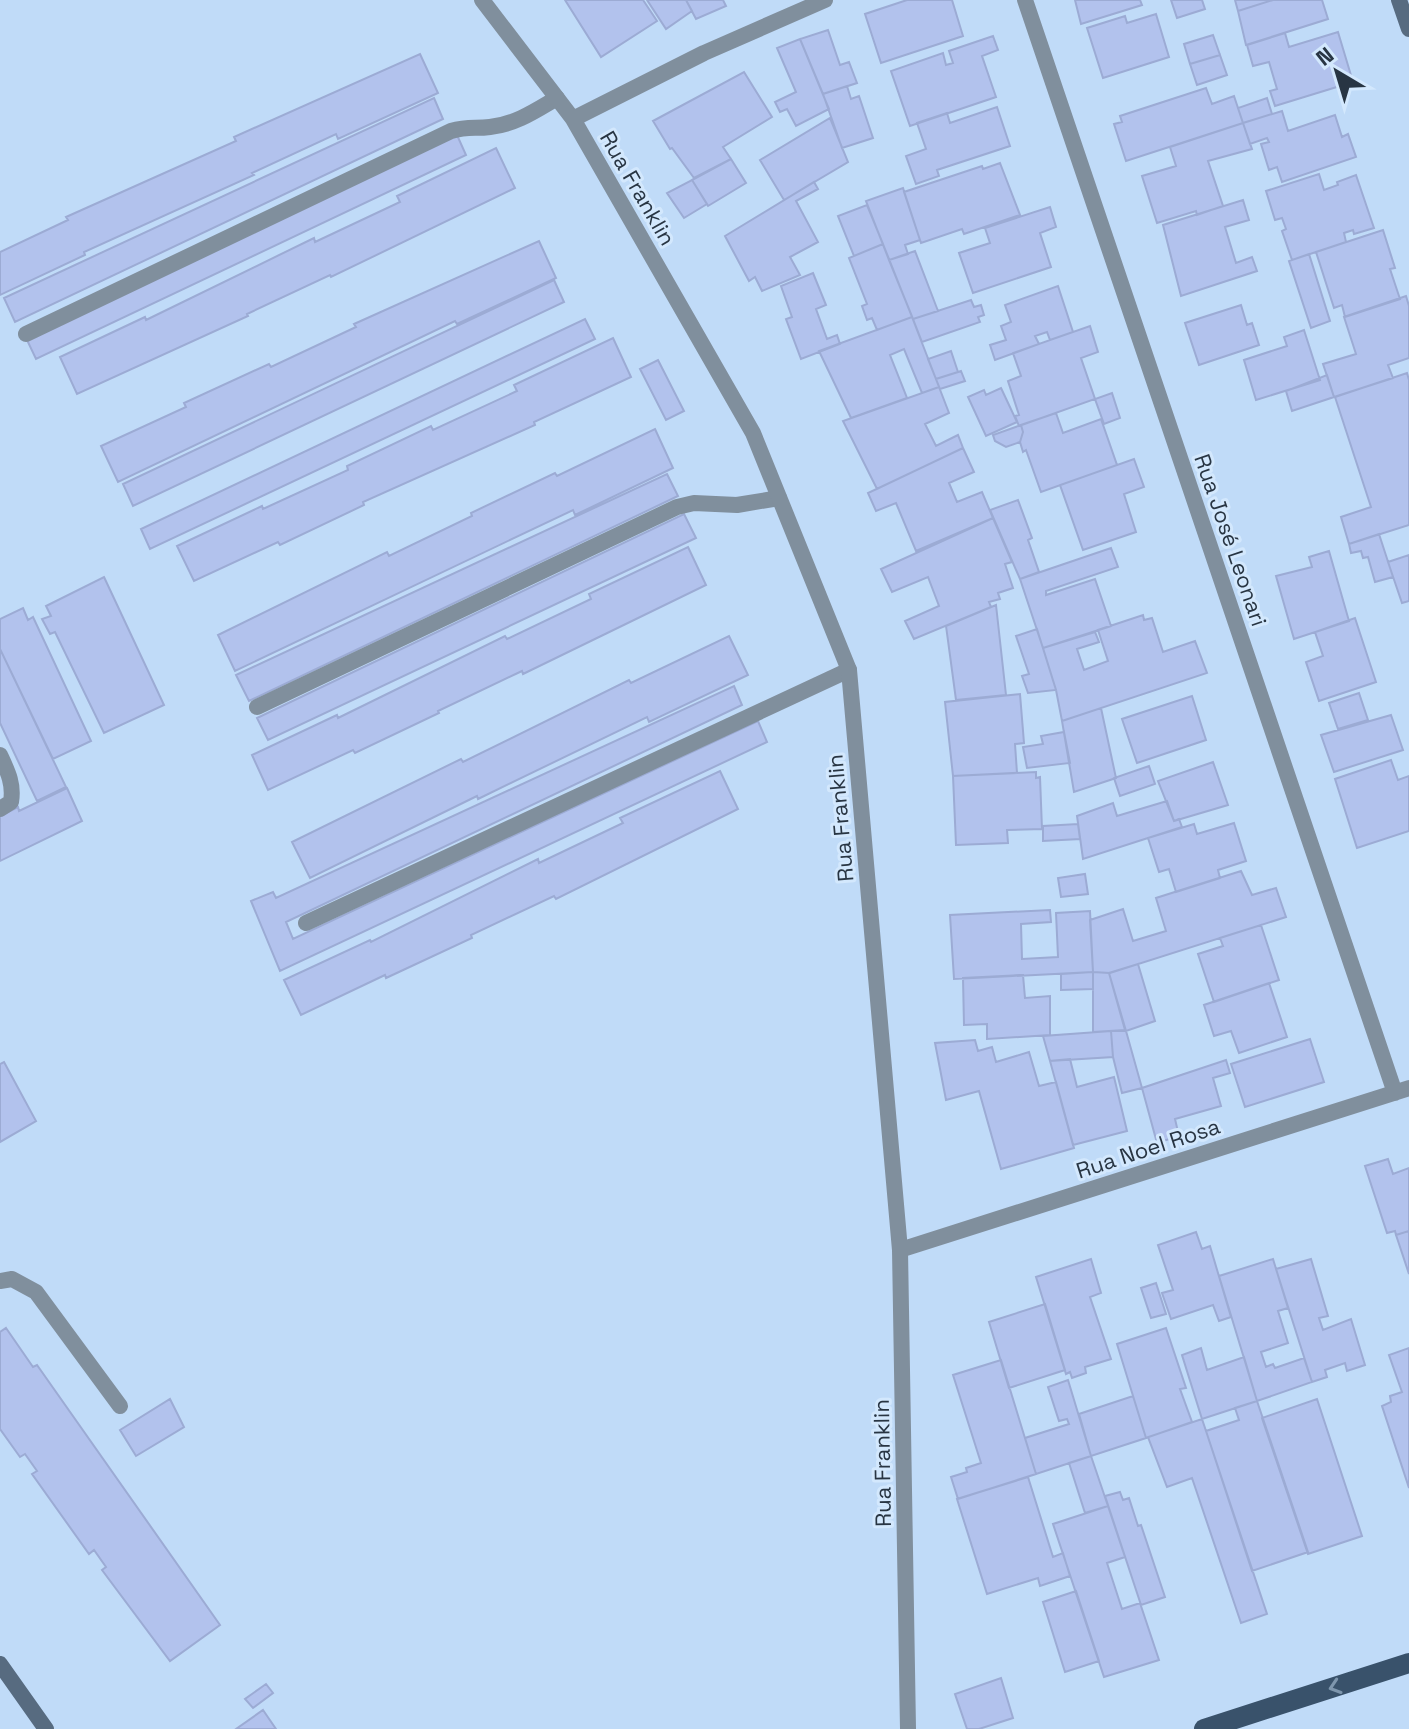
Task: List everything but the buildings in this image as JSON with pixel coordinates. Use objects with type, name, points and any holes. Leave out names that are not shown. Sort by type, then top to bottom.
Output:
[{"type":"main road","points":[[1399,0],[1409,29]]},
{"type":"main road","points":[[1204,1729],[1409,1663]]},
{"type":"main road","points":[[0,1664],[46,1729]]},
{"type":"street","name":"Rua Franklin","points":[[482,0],[573,119],[753,433],[849,670],[900,1250],[908,1729]]},
{"type":"street","points":[[573,119],[704,53],[825,0]]},
{"type":"street","name":"Rua José Leonari","points":[[1025,0],[1402,1091]]},
{"type":"street","points":[[26,334],[451,131],[468,126],[488,128],[520,120],[557,98]]},
{"type":"street","points":[[257,707],[677,507],[694,503],[737,505],[779,498]]},
{"type":"street","points":[[306,923],[849,670]]},
{"type":"street","points":[[0,755],[11,777],[13,789],[11,802],[0,809]]},
{"type":"street","name":"Rua Noel Rosa","points":[[900,1250],[1402,1091]]},
{"type":"street","points":[[0,1281],[12,1279],[36,1292],[120,1406]]}]
